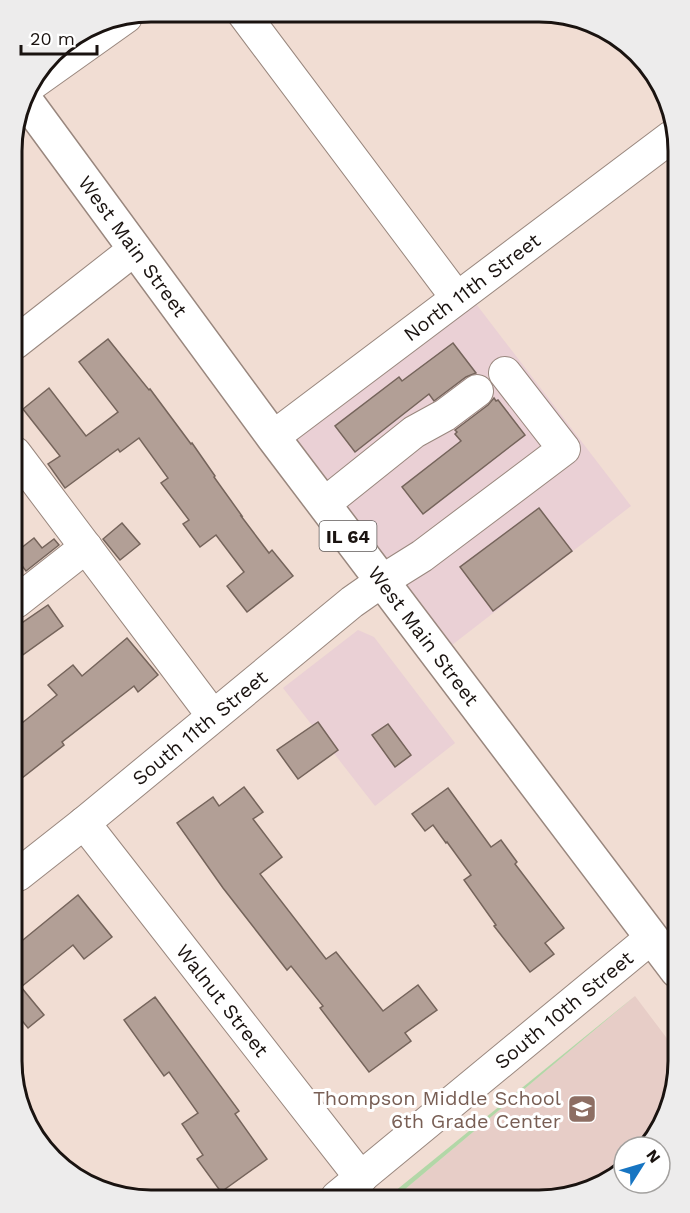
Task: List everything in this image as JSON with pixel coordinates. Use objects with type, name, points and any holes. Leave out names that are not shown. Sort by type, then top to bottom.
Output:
[{"type":"main road","name":"West Main Street","points":[[30,107],[273,436],[667,958]]},
{"type":"street","points":[[250,23],[457,298]]},
{"type":"street","points":[[52,70],[108,30]]},
{"type":"street","name":"North 11th Street","points":[[273,436],[667,140]]},
{"type":"street","points":[[22,338],[135,249]]},
{"type":"street","name":"South 11th Street","points":[[22,871],[84,823],[352,602],[382,580],[422,556],[564,449],[505,373]]},
{"type":"street","points":[[324,504],[414,432],[445,415],[477,391]]},
{"type":"street","points":[[22,462],[213,716]]},
{"type":"street","points":[[22,597],[86,547]]},
{"type":"street","name":"Walnut Street","points":[[84,823],[361,1178]]},
{"type":"street","name":"South 10th Street","points":[[346,1190],[651,938]]},
{"type":"shaded area","points":[[470,296],[631,506],[443,652],[282,438]]},
{"type":"shaded area","points":[[358,630],[374,637],[455,743],[375,806],[283,688]]},
{"type":"shaded area","name":"Thompson Middle School 6th Grade Center","points":[[635,996],[667,1038],[665,1087],[658,1111],[644,1135],[612,1135],[612,1168],[610,1169],[580,1184],[538,1190],[404,1190]]},
{"type":"green space","points":[[635,996],[404,1190],[396,1190]]},
{"type":"building","points":[[108,339],[192,443],[269,553],[272,550],[293,576],[247,612],[227,586],[244,572],[216,535],[200,547],[183,524],[189,520],[161,483],[168,478],[139,438],[120,452],[118,449],[65,488],[48,464],[60,456],[23,409],[49,388],[86,436],[118,412],[79,362]]},
{"type":"building","points":[[453,343],[476,373],[466,377],[434,401],[429,394],[355,452],[335,426],[399,377],[402,381]]},
{"type":"building","points":[[494,398],[525,435],[423,514],[402,487],[461,441],[455,434],[457,432],[455,430]]},
{"type":"building","points":[[539,508],[572,551],[493,611],[460,567]]},
{"type":"building","points":[[122,523],[140,544],[120,560],[103,539]]},
{"type":"building","points":[[34,538],[42,548],[54,539],[59,545],[26,571],[22,566],[22,547]]},
{"type":"building","points":[[48,605],[63,626],[22,655],[22,623]]},
{"type":"building","points":[[127,638],[158,675],[138,692],[134,686],[62,742],[64,745],[22,778],[22,723],[57,695],[48,685],[73,665],[82,676]]},
{"type":"building","points":[[318,722],[338,750],[298,779],[277,750]]},
{"type":"building","points":[[388,724],[411,755],[395,767],[372,735]]},
{"type":"building","points":[[244,787],[263,812],[253,819],[282,857],[260,874],[326,959],[336,952],[383,1011],[418,985],[437,1010],[405,1033],[411,1041],[369,1072],[320,1008],[323,1006],[291,966],[287,970],[223,888],[177,823],[213,797],[219,806]]},
{"type":"building","points":[[448,788],[491,847],[501,840],[517,862],[515,864],[564,928],[545,943],[554,954],[530,972],[494,926],[496,925],[464,880],[471,875],[447,842],[433,825],[425,831],[412,814]]},
{"type":"building","points":[[78,895],[112,937],[84,959],[73,945],[22,986],[22,941]]},
{"type":"building","points":[[22,988],[44,1015],[28,1028],[22,1021]]},
{"type":"building","points":[[155,997],[239,1111],[235,1114],[267,1159],[224,1190],[220,1190],[197,1159],[203,1155],[182,1124],[198,1113],[169,1072],[164,1076],[124,1020]]},
{"type":"place","name":"Thompson Middle School 6th Grade Center","points":[[582,1109]]}]
